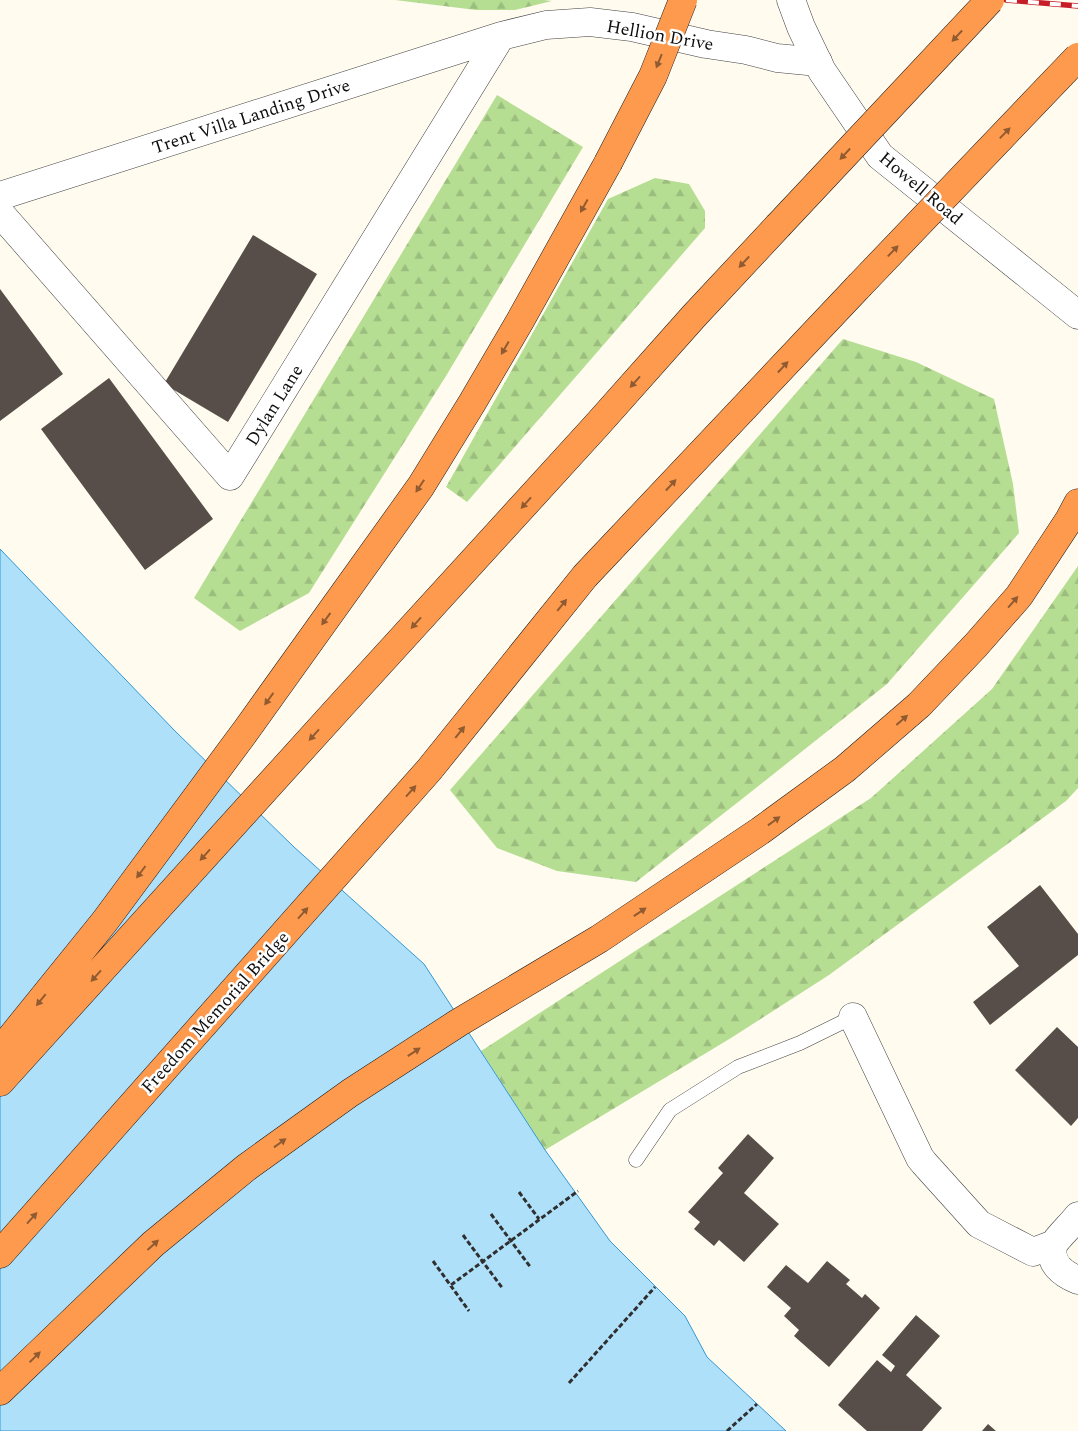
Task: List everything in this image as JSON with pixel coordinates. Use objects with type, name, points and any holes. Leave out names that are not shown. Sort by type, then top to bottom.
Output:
[{"type":"highway","points":[[0,1051],[105,921],[297,660],[421,486],[520,321],[608,163],[653,76],[683,0]]},
{"type":"highway","points":[[0,1082],[694,316],[990,0]]},
{"type":"highway","name":"Freedom Memorial Bridge","points":[[0,1254],[430,770],[585,576],[1078,57]]},
{"type":"highway","points":[[0,1391],[153,1244],[247,1167],[350,1093],[442,1034],[599,939],[760,831],[845,769],[919,705],[976,645],[1018,596],[1069,520],[1078,503]]},
{"type":"street","name":"Howell Road","points":[[791,0],[801,27],[822,71],[880,156],[1078,315]]},
{"type":"street","name":"Hellion Drive","points":[[501,36],[546,25],[590,22],[632,27],[777,58],[818,62]]},
{"type":"street","name":"Trent Villa Landing Drive","points":[[0,196],[501,36]]},
{"type":"street","name":"Dylan Lane","points":[[0,213],[230,476],[501,36]]},
{"type":"street","points":[[853,1017],[920,1158],[979,1224],[1033,1252],[1054,1244],[1078,1216]]},
{"type":"street","points":[[1054,1244],[1053,1257],[1058,1269],[1078,1280]]},
{"type":"lane","points":[[636,1160],[670,1110],[738,1067],[800,1043],[853,1017]]},
{"type":"path","points":[[451,1285],[578,1191]]},
{"type":"path","points":[[519,1192],[539,1219]]},
{"type":"path","points":[[491,1214],[532,1268]]},
{"type":"path","points":[[463,1235],[504,1289]]},
{"type":"path","points":[[433,1261],[469,1311]]},
{"type":"path","points":[[569,1383],[655,1287]]},
{"type":"path","points":[[727,1431],[757,1404]]},
{"type":"green space","points":[[395,0],[552,1],[515,10],[476,10]]},
{"type":"green space","points":[[497,95],[583,147],[446,376],[309,593],[240,631],[194,598]]},
{"type":"green space","points":[[655,178],[689,184],[705,211],[705,228],[467,502],[446,487],[608,199]]},
{"type":"green space","points":[[843,339],[916,362],[994,399],[1013,484],[1019,533],[887,684],[636,882],[557,871],[497,848],[450,790]]},
{"type":"green space","points":[[1078,566],[1078,788],[1066,801],[829,975],[731,1038],[545,1150],[481,1051],[871,798],[992,689]]},
{"type":"water","points":[[0,549],[175,731],[294,847],[424,964],[545,1150],[610,1241],[685,1316],[707,1357],[786,1431],[0,1431]]},
{"type":"building","points":[[253,235],[317,274],[228,422],[164,384]]},
{"type":"building","points":[[0,289],[63,374],[0,421]]},
{"type":"building","points":[[109,378],[213,519],[145,570],[41,429]]},
{"type":"building","points":[[1040,885],[1078,934],[1078,955],[990,1025],[973,1002],[1019,966],[987,927]]},
{"type":"building","points":[[1057,1027],[1078,1047],[1078,1118],[1071,1126],[1015,1070]]},
{"type":"building","points":[[748,1134],[774,1158],[744,1193],[779,1224],[744,1262],[719,1240],[714,1246],[694,1229],[700,1222],[688,1212],[723,1173],[718,1168]]},
{"type":"building","points":[[827,1261],[850,1280],[846,1284],[862,1298],[865,1294],[880,1308],[829,1367],[794,1336],[799,1330],[784,1316],[791,1308],[767,1287],[786,1265],[808,1283]]},
{"type":"building","points":[[916,1315],[940,1336],[906,1375],[942,1408],[922,1431],[867,1431],[838,1405],[877,1360],[891,1372],[895,1366],[882,1355]]},
{"type":"building","points":[[988,1424],[996,1431],[982,1431]]},
{"type":"railway","points":[[1006,0],[1078,6]]}]
